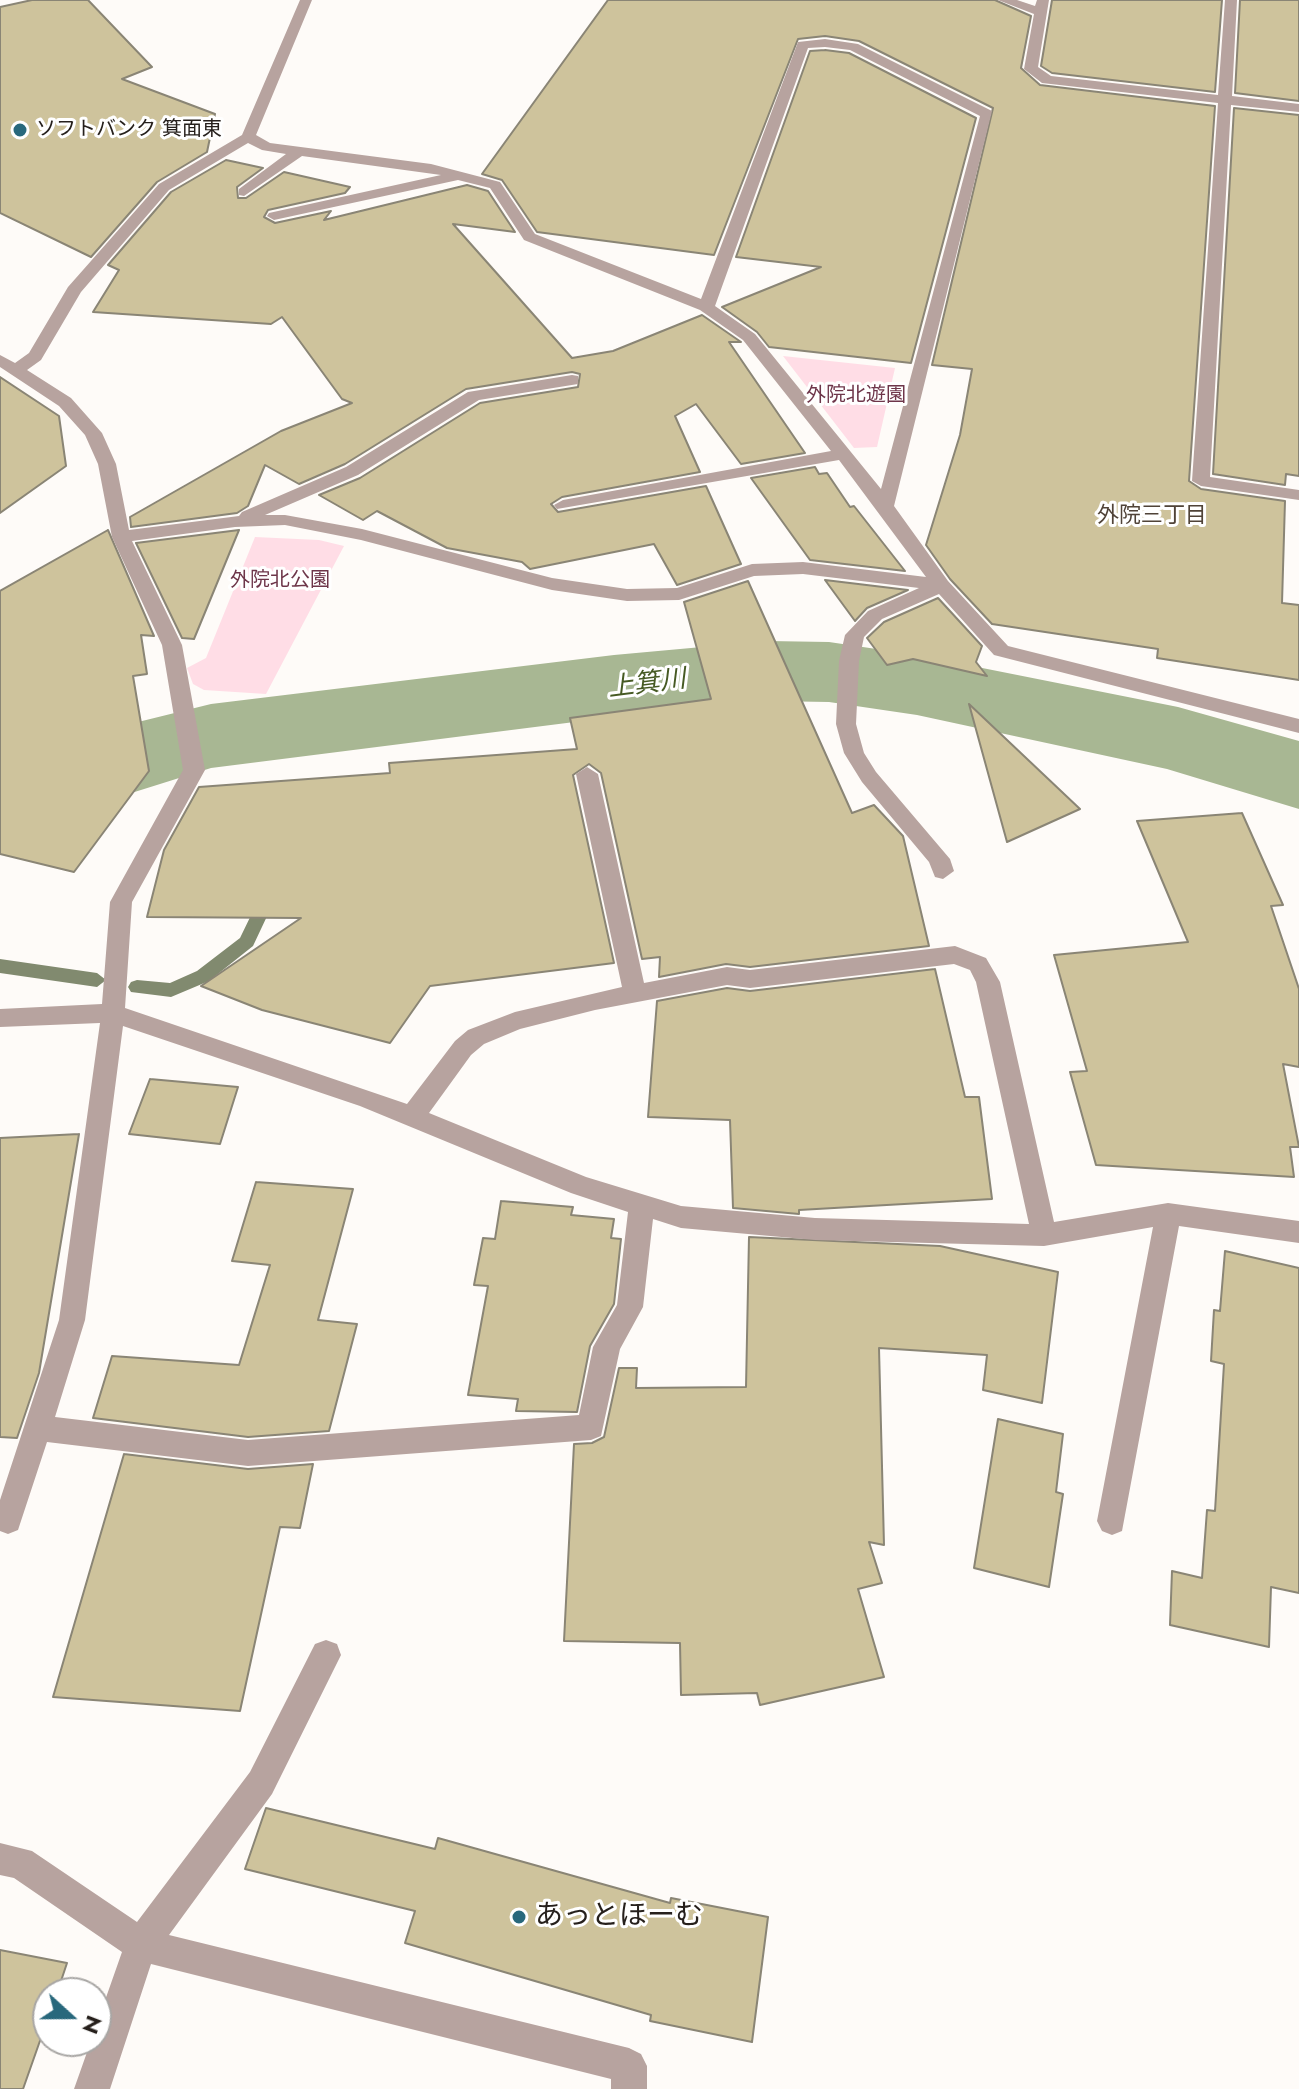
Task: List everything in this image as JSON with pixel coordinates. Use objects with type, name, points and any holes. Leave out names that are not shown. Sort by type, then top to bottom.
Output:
[{"type":"street","points":[[8,365],[35,356],[74,290],[164,187],[248,137],[306,0]]},
{"type":"street","points":[[1004,0],[1042,6],[1031,63],[1037,75],[1063,83],[1299,108]]},
{"type":"street","points":[[1231,0],[1201,481],[1299,495]]},
{"type":"street","points":[[706,307],[803,45],[825,43],[853,47],[987,114],[885,506]]},
{"type":"street","points":[[248,137],[267,147],[466,175],[495,185],[529,237],[706,307],[749,337],[885,506],[941,585],[997,647],[1008,654],[1299,726]]},
{"type":"street","points":[[244,192],[299,151]]},
{"type":"street","points":[[274,216],[466,175]]},
{"type":"street","points":[[8,365],[65,402],[93,433],[107,464],[121,537],[172,645],[194,770],[121,902],[113,1013],[72,1320],[8,1520]]},
{"type":"street","points":[[235,522],[352,471],[474,396],[572,380]]},
{"type":"street","points":[[563,505],[842,454]]},
{"type":"street","points":[[121,537],[235,522],[305,523],[552,584],[627,595],[679,594],[752,570],[803,568],[893,582],[941,585]]},
{"type":"street","points":[[941,585],[864,623],[851,646],[846,724],[854,753],[869,777],[939,859],[943,871]]},
{"type":"street","points":[[587,774],[635,993]]},
{"type":"street","points":[[411,1118],[448,1064],[476,1037],[515,1021],[635,993],[727,976],[750,979],[946,956],[972,959],[988,982],[1044,1235]]},
{"type":"street","points":[[0,1018],[113,1013],[369,1099],[580,1186],[681,1217],[815,1229],[1044,1235],[1168,1214],[1299,1232]]},
{"type":"street","points":[[37,1428],[248,1453],[591,1427],[607,1347],[630,1307],[642,1205]]},
{"type":"street","points":[[1112,1521],[1168,1214]]},
{"type":"street","points":[[92,2089],[141,1945],[261,1783],[326,1655]]},
{"type":"street","points":[[0,1859],[20,1863],[141,1945],[629,2066],[629,2089]]},
{"type":"green space","name":"外院北遊園","points":[[783,356],[895,368],[877,447],[854,448]]},
{"type":"green space","name":"外院北公園","points":[[255,537],[319,540],[344,546],[266,694],[204,690],[193,684],[187,668],[206,658]]},
{"type":"building","points":[[32,0],[88,0],[152,67],[122,79],[215,114],[207,152],[157,182],[91,257],[0,213],[0,7]]},
{"type":"building","points":[[608,0],[995,0],[1031,16],[1021,68],[1040,85],[1215,106],[1189,481],[1201,489],[1285,501],[1282,603],[1299,605],[1299,680],[1157,658],[1158,649],[992,624],[950,579],[926,545],[960,435],[972,369],[932,365],[993,108],[859,41],[825,36],[798,39],[714,255],[537,232],[502,180],[482,174]]},
{"type":"building","points":[[1052,0],[1222,0],[1215,92],[1052,73],[1041,66]]},
{"type":"building","points":[[1240,0],[1299,0],[1299,101],[1235,93]]},
{"type":"building","points":[[810,51],[849,53],[976,118],[911,363],[769,347],[757,332],[722,307],[821,267],[736,257]]},
{"type":"building","points":[[1234,108],[1299,115],[1299,476],[1286,474],[1285,485],[1213,474]]},
{"type":"building","points":[[226,160],[263,168],[237,187],[238,198],[246,198],[284,172],[350,187],[345,193],[268,210],[264,217],[275,223],[331,211],[324,220],[467,185],[488,191],[515,232],[453,224],[572,358],[613,351],[702,315],[741,342],[729,342],[805,453],[741,464],[696,404],[675,416],[700,472],[562,497],[551,504],[558,512],[706,486],[741,564],[677,585],[654,544],[530,569],[522,562],[447,548],[377,511],[363,520],[319,495],[360,478],[480,403],[578,387],[580,374],[572,372],[466,389],[345,464],[299,484],[265,465],[248,506],[237,513],[131,527],[130,517],[281,431],[352,403],[342,399],[282,317],[271,324],[93,312],[119,270],[108,265],[171,192]]},
{"type":"building","points":[[0,377],[59,416],[66,466],[0,513]]},
{"type":"building","points":[[815,467],[819,474],[827,473],[850,507],[854,506],[905,571],[810,560],[751,478]]},
{"type":"building","points":[[108,530],[154,636],[141,635],[147,674],[133,676],[149,771],[74,872],[0,854],[0,591]]},
{"type":"building","points":[[239,530],[194,639],[182,638],[136,543]]},
{"type":"building","points":[[825,580],[908,590],[867,608],[855,621]]},
{"type":"building","points":[[748,581],[852,813],[874,805],[903,836],[929,946],[750,967],[726,964],[659,977],[660,957],[642,959],[601,773],[589,764],[573,775],[614,963],[430,986],[390,1043],[262,1010],[201,986],[301,918],[147,917],[164,850],[199,787],[390,773],[389,763],[577,749],[570,718],[711,699],[684,602]]},
{"type":"building","points":[[938,598],[982,646],[976,662],[987,676],[913,659],[887,665],[867,638],[884,622]]},
{"type":"building","points":[[969,704],[1080,809],[1007,842]]},
{"type":"building","points":[[1242,813],[1283,905],[1271,906],[1299,989],[1299,1067],[1283,1064],[1299,1147],[1290,1147],[1294,1177],[1096,1165],[1070,1072],[1087,1071],[1054,955],[1188,942],[1137,821]]},
{"type":"building","points":[[935,969],[965,1097],[979,1097],[992,1199],[799,1210],[799,1214],[733,1208],[730,1120],[648,1117],[657,1001],[727,988],[750,991]]},
{"type":"building","points":[[150,1079],[238,1087],[220,1144],[129,1134]]},
{"type":"building","points":[[79,1134],[39,1373],[17,1438],[0,1437],[0,1138]]},
{"type":"building","points":[[256,1182],[353,1189],[318,1320],[357,1324],[329,1431],[248,1437],[93,1418],[112,1356],[239,1365],[270,1265],[232,1261]]},
{"type":"building","points":[[501,1201],[573,1207],[571,1215],[614,1219],[611,1238],[621,1239],[614,1304],[590,1346],[577,1412],[516,1411],[518,1399],[468,1395],[488,1286],[474,1285],[483,1238],[495,1239]]},
{"type":"building","points":[[749,1237],[940,1246],[1058,1272],[1042,1403],[983,1390],[987,1355],[879,1348],[884,1545],[869,1542],[882,1583],[858,1589],[884,1677],[760,1705],[757,1693],[681,1695],[680,1643],[564,1641],[574,1444],[592,1443],[604,1437],[619,1368],[637,1368],[636,1388],[746,1387]]},
{"type":"building","points":[[1225,1251],[1299,1268],[1299,1593],[1271,1587],[1269,1647],[1170,1625],[1172,1571],[1202,1578],[1207,1510],[1215,1511],[1224,1364],[1211,1361],[1214,1310],[1220,1311]]},
{"type":"building","points":[[998,1419],[1063,1434],[1056,1492],[1063,1494],[1049,1587],[974,1568]]},
{"type":"building","points":[[124,1454],[248,1469],[313,1464],[300,1528],[280,1527],[240,1711],[53,1697]]},
{"type":"building","points":[[266,1808],[435,1849],[438,1838],[670,1903],[671,1898],[768,1917],[752,2042],[650,2021],[651,2015],[405,1943],[415,1911],[245,1869]]},
{"type":"building","points":[[0,1950],[67,1963],[62,1977],[32,1977],[34,2057],[23,2089],[0,2089]]},
{"type":"waterway","name":"上箕川","points":[[0,815],[90,771],[211,736],[614,686],[768,671],[829,672],[917,685],[1178,739],[1299,775]]},
{"type":"waterway","points":[[137,987],[171,990],[203,976],[247,942],[262,909],[272,899]]},
{"type":"waterway","points":[[0,966],[97,980]]},
{"type":"place","name":"ソフトバンク 箕面東","points":[[20,130]]},
{"type":"place","name":"あっとほーむ","points":[[519,1917]]},
{"type":"district","name":"外院三丁目","points":[[1152,517]]}]
